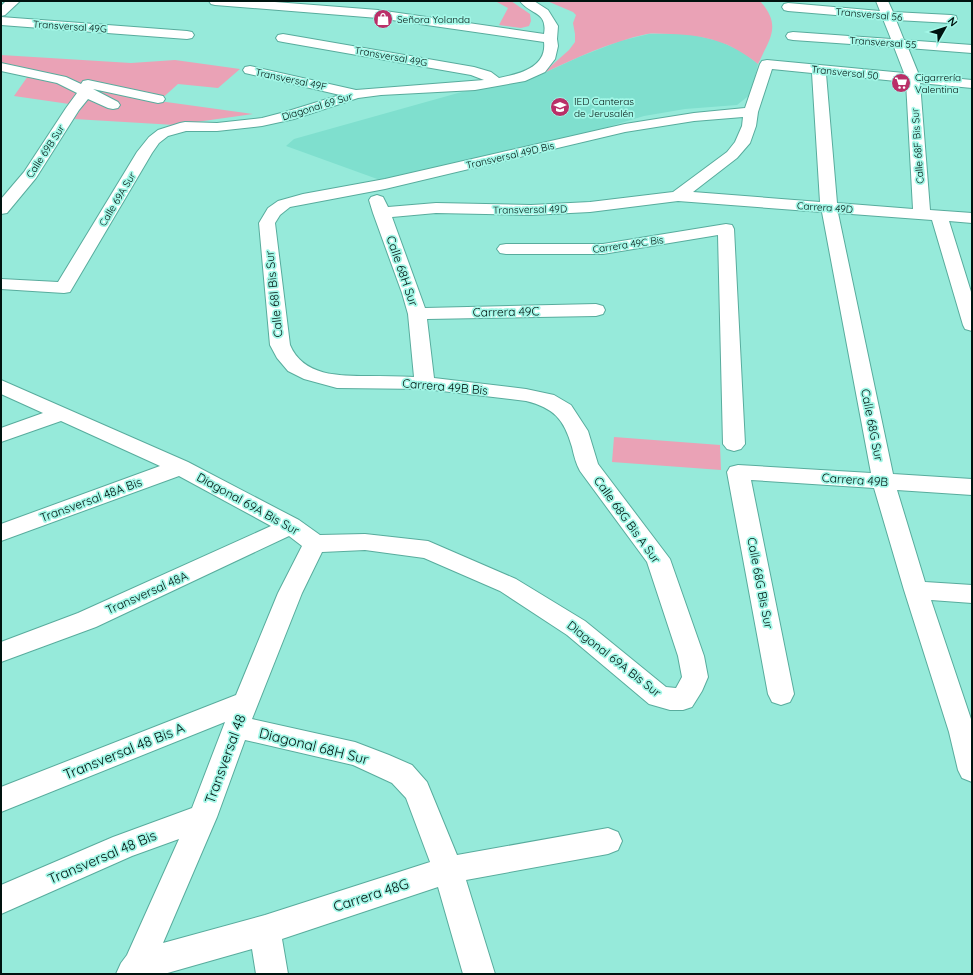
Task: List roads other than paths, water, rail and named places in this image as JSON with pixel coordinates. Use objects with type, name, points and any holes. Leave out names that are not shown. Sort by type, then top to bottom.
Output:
[{"type":"street","points":[[1,12],[14,1]]},
{"type":"street","points":[[215,1],[378,14],[550,39]]},
{"type":"street","points":[[496,82],[520,78],[540,68],[548,59],[552,46],[550,39],[552,26],[547,9],[526,1]]},
{"type":"street","points":[[882,1],[913,78]]},
{"type":"street","name":"Transversal 56","points":[[788,7],[951,20]]},
{"type":"street","name":"Transversal 49G","points":[[1,22],[187,35]]},
{"type":"street","name":"Transversal 55","points":[[793,36],[972,49]]},
{"type":"street","name":"Transversal 49G","points":[[283,38],[474,71],[486,75],[496,82]]},
{"type":"street","name":"Transversal 50","points":[[751,112],[767,64],[972,84]]},
{"type":"street","points":[[1,67],[69,83],[113,105]]},
{"type":"street","name":"Calle 68G Sur","points":[[819,69],[829,207],[883,481],[916,590],[967,732],[972,770]]},
{"type":"street","name":"Transversal 49F","points":[[250,70],[356,94]]},
{"type":"street","name":"Calle 68F Bis Sur","points":[[913,78],[922,214]]},
{"type":"street","name":"Diagonal 69 Sur","points":[[185,126],[217,127],[262,122],[289,116],[356,94],[381,91],[475,86],[496,82]]},
{"type":"street","points":[[69,83],[95,85],[158,99]]},
{"type":"street","name":"Calle 69B Sur","points":[[1,209],[30,174],[73,108],[87,91]]},
{"type":"street","points":[[678,196],[732,155],[742,143],[749,126],[751,112]]},
{"type":"street","name":"Transversal 49D Bis","points":[[274,212],[284,204],[303,199],[371,186],[625,128],[694,117],[751,112]]},
{"type":"street","name":"Calle 69A Sur","points":[[1,284],[64,288],[154,140],[163,133],[185,126]]},
{"type":"street","name":"Calle 68H Sur","points":[[371,186],[411,293],[417,314],[425,384]]},
{"type":"street","name":"Carrera 49D","points":[[678,196],[972,218]]},
{"type":"street","name":"Transversal 49D","points":[[381,213],[436,208],[532,210],[590,208],[678,196]]},
{"type":"street","points":[[734,444],[726,228],[754,202]]},
{"type":"street","name":"Calle 68I Bis Sur","points":[[274,212],[267,223],[267,232],[280,345],[282,352],[289,362],[299,370]]},
{"type":"street","points":[[939,216],[972,324]]},
{"type":"street","name":"Carrera 49C Bis","points":[[506,249],[603,249],[726,228]]},
{"type":"street","name":"Carrera 49C","points":[[417,314],[596,310]]},
{"type":"street","name":"Carrera 49B Bis","points":[[299,370],[323,379],[337,382],[425,384],[526,395],[547,400],[564,410],[578,431]]},
{"type":"street","name":"Diagonal 69A Bis Sur","points":[[1,386],[180,467],[291,526],[315,544],[366,542],[428,550],[508,584],[576,628],[658,696],[670,699],[683,699]]},
{"type":"street","points":[[1,435],[62,414]]},
{"type":"street","name":"Calle 68G Bis A Sur","points":[[578,431],[588,466],[658,559],[691,656],[695,677],[693,684],[683,699]]},
{"type":"street","name":"Transversal 48A Bis","points":[[1,533],[180,467]]},
{"type":"street","name":"Carrera 49B","points":[[738,472],[972,487]]},
{"type":"street","name":"Calle 68G Bis Sur","points":[[738,472],[781,694]]},
{"type":"street","name":"Transversal 48A","points":[[1,652],[87,620],[291,526]]},
{"type":"street","name":"Transversal 48","points":[[135,970],[203,817],[236,727],[290,593],[315,544]]},
{"type":"street","points":[[916,590],[972,594]]},
{"type":"street","name":"Transversal 48 Bis A","points":[[1,800],[246,702]]},
{"type":"street","name":"Diagonal 68H Sur","points":[[236,727],[355,754],[402,774],[417,791],[448,870]]},
{"type":"street","name":"Transversal 48 Bis","points":[[1,900],[123,846],[203,817]]},
{"type":"street","name":"Carrera 48G","points":[[135,970],[265,930],[448,870],[608,841]]},
{"type":"street","points":[[448,870],[479,974]]},
{"type":"street","points":[[265,930],[272,974]]},
{"type":"place","name":"Señora Yolanda","points":[[383,19]]},
{"type":"place","name":"Cigarrería Valentina","points":[[901,83]]},
{"type":"place","name":"IED Canteras de Jerusalén","points":[[560,107]]}]
